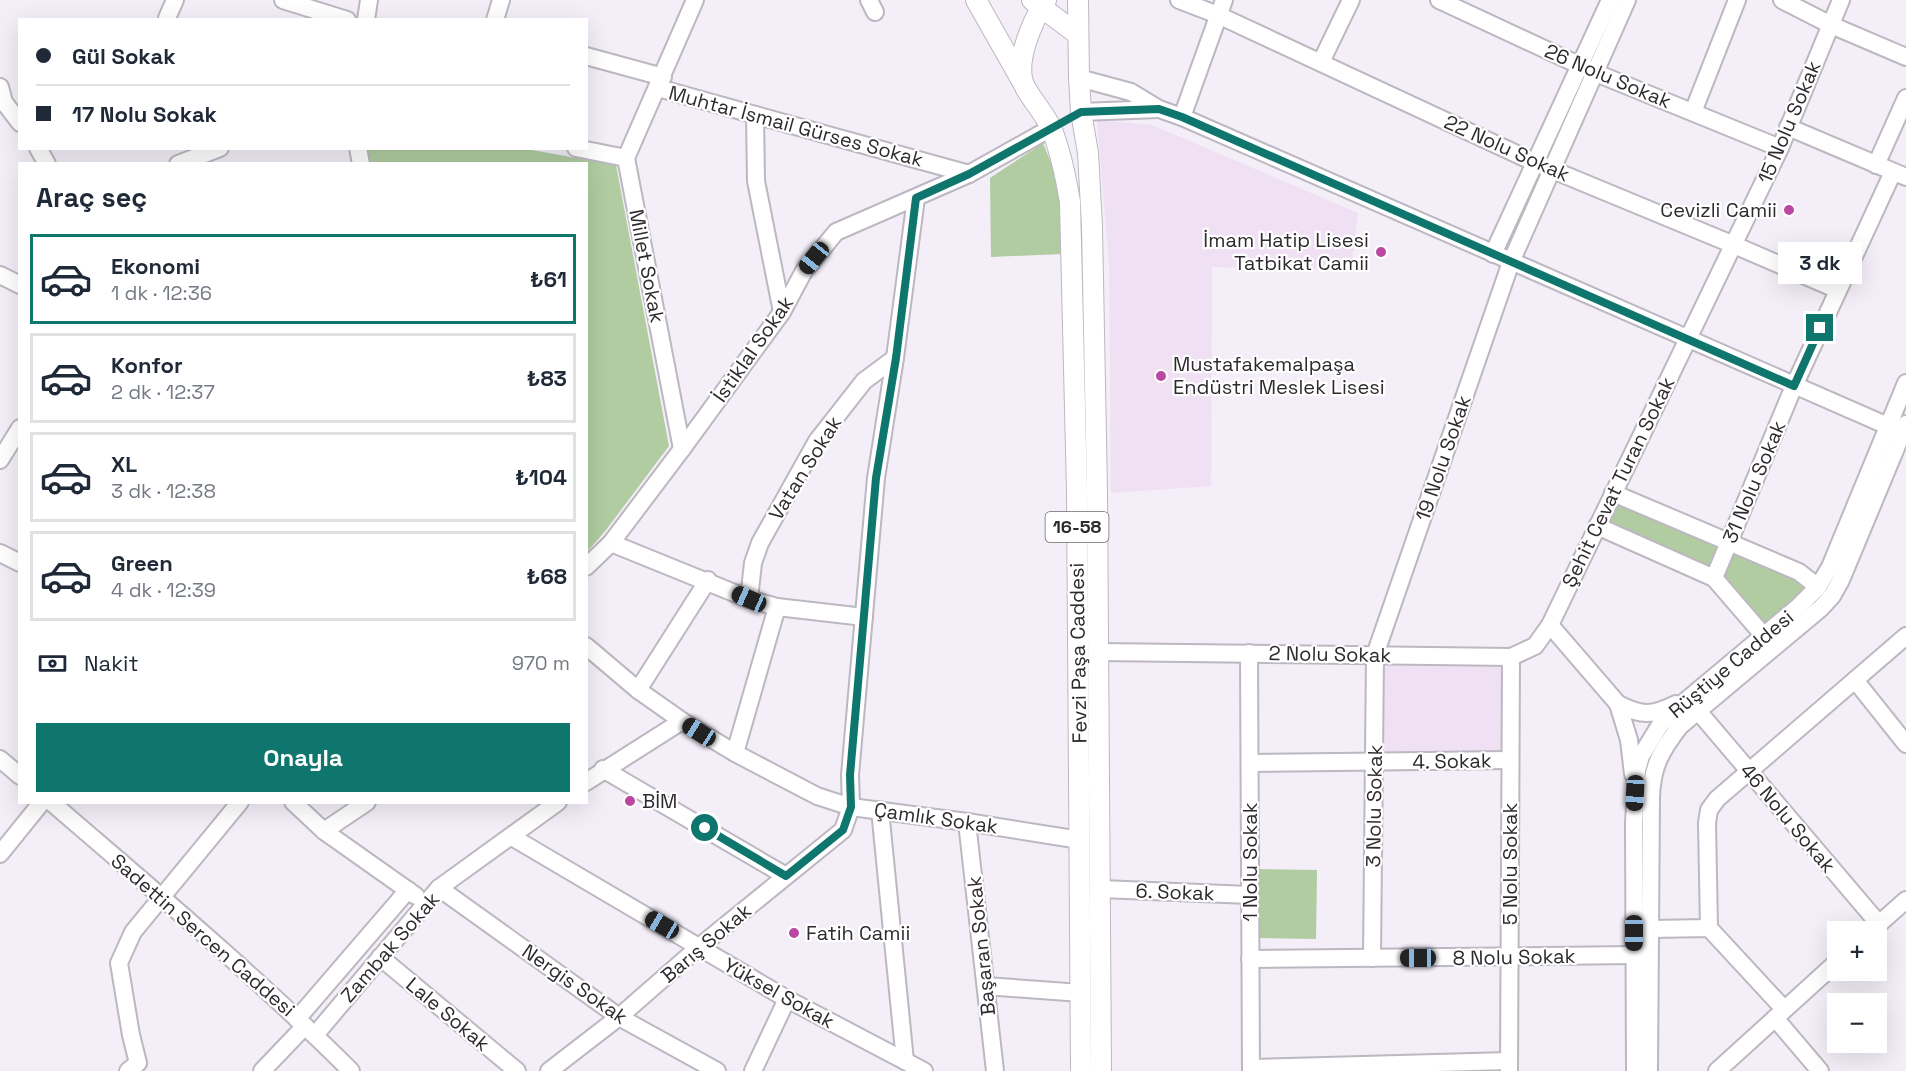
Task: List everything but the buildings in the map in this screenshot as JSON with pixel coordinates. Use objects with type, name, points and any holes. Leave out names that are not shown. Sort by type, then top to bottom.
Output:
[{"type":"main road","name":"Fevzi Paşa Caddesi","points":[[976,0],[1035,105],[1051,128],[1065,174],[1070,202],[1077,491],[1081,1071]]},
{"type":"main road","name":"Fevzi Paşa Caddesi","points":[[1078,0],[1078,78],[1088,153],[1092,226],[1101,889],[1101,1071]]},
{"type":"main road","points":[[1023,84],[1022,66],[1025,48],[1040,2],[1077,34]]},
{"type":"main road","points":[[1051,128],[1081,112]]},
{"type":"street","points":[[166,18],[175,0]]},
{"type":"street","points":[[283,0],[341,18]]},
{"type":"street","points":[[366,18],[369,0]]},
{"type":"street","points":[[496,18],[501,0]]},
{"type":"street","points":[[586,150],[626,158],[695,0]]},
{"type":"street","name":"22 Nolu Sokak","points":[[1179,0],[1221,7],[1321,62],[1543,166],[1838,290]]},
{"type":"street","points":[[1321,62],[1351,0]]},
{"type":"street","name":"26 Nolu Sokak","points":[[1439,0],[1589,69],[1780,148]]},
{"type":"street","points":[[1589,69],[1610,0]]},
{"type":"street","points":[[1494,254],[1543,166],[1589,69],[1627,0]]},
{"type":"street","points":[[1693,112],[1737,0]]},
{"type":"street","points":[[1782,0],[1831,25],[1906,57]]},
{"type":"street","name":"15 Nolu Sokak","points":[[1686,339],[1780,148],[1841,0]]},
{"type":"street","points":[[1182,117],[1221,7]]},
{"type":"street","name":"Muhtar İsmail Gürses Sokak","points":[[588,57],[755,115],[969,174]]},
{"type":"street","points":[[1078,78],[1131,92],[1159,109],[1182,117],[1794,386],[1901,429]]},
{"type":"street","points":[[0,87],[4,102],[18,120]]},
{"type":"street","points":[[1876,165],[1906,98]]},
{"type":"street","points":[[1081,112],[1159,109]]},
{"type":"street","points":[[755,115],[756,182],[782,312]]},
{"type":"street","points":[[1788,127],[1900,174]]},
{"type":"street","name":"İstiklal Sokak","points":[[588,565],[611,543],[682,449],[782,312],[804,271],[836,232],[969,174],[1051,128]]},
{"type":"street","points":[[183,162],[215,150]]},
{"type":"street","name":"Millet Sokak","points":[[626,158],[682,449]]},
{"type":"street","name":"19 Nolu Sokak","points":[[1375,655],[1543,166]]},
{"type":"street","name":"31 Nolu Sokak","points":[[1714,578],[1794,386],[1838,290],[1900,174]]},
{"type":"street","points":[[851,807],[850,775],[876,478],[896,358],[916,198]]},
{"type":"street","points":[[0,275],[18,284]]},
{"type":"street","name":"Şehit Cevat Turan Sokak","points":[[1550,625],[1686,339]]},
{"type":"street","name":"Vatan Sokak","points":[[749,599],[753,563],[760,543],[817,441],[864,381],[896,358]]},
{"type":"street","name":"Rüştiye Caddesi","points":[[1649,1071],[1651,798],[1654,766],[1680,726],[1821,608],[1832,596],[1841,580],[1901,429],[1906,383]]},
{"type":"street","name":"Rüştiye Caddesi","points":[[1635,1071],[1635,793],[1641,756],[1660,725],[1798,608],[1818,587],[1901,429]]},
{"type":"street","points":[[0,460],[18,431]]},
{"type":"street","points":[[1613,493],[1799,572],[1818,587]]},
{"type":"street","points":[[1597,526],[1714,578],[1764,636]]},
{"type":"street","points":[[611,543],[708,580],[749,599],[777,607],[864,617]]},
{"type":"street","points":[[0,553],[18,562]]},
{"type":"street","points":[[638,690],[708,580]]},
{"type":"street","points":[[735,753],[777,607]]},
{"type":"street","points":[[1550,625],[1618,704],[1634,712],[1650,714],[1694,694]]},
{"type":"street","name":"2 Nolu Sokak","points":[[1097,652],[1511,657],[1535,646],[1550,625]]},
{"type":"street","points":[[1821,1071],[1780,1014],[1709,928],[1707,823],[1709,810],[1717,799],[1748,771],[1906,636]]},
{"type":"street","name":"Çamlık Sokak","points":[[590,653],[682,721],[735,753],[817,796],[851,807],[1080,840]]},
{"type":"street","name":"1 Nolu Sokak","points":[[1249,653],[1251,1070]]},
{"type":"street","name":"3 Nolu Sokak","points":[[1372,958],[1375,655]]},
{"type":"street","name":"5 Nolu Sokak","points":[[1509,1066],[1511,657]]},
{"type":"street","points":[[1855,680],[1906,744]]},
{"type":"street","points":[[1618,704],[1629,740],[1635,793]]},
{"type":"street","name":"46 Nolu Sokak","points":[[1698,711],[1869,921]]},
{"type":"street","points":[[588,780],[682,721]]},
{"type":"street","points":[[0,759],[18,774]]},
{"type":"street","name":"4. Sokak","points":[[1250,763],[1510,760]]},
{"type":"street","points":[[603,769],[786,876]]},
{"type":"street","points":[[0,854],[40,804]]},
{"type":"street","name":"Sadettin Sercen Caddesi","points":[[53,804],[306,1026],[351,1071]]},
{"type":"street","points":[[136,1068],[119,963],[133,932],[238,804]]},
{"type":"street","points":[[295,804],[324,831],[426,903]]},
{"type":"street","points":[[324,831],[364,804]]},
{"type":"street","name":"Zambak Sokak","points":[[306,1026],[380,957],[439,888],[555,804]]},
{"type":"street","name":"Barış Sokak","points":[[549,1071],[619,1017],[699,947],[843,830],[851,807]]},
{"type":"street","points":[[880,810],[905,1060]]},
{"type":"street","name":"Başaran Sokak","points":[[967,822],[995,1071]]},
{"type":"street","name":"Yüksel Sokak","points":[[512,837],[787,999],[924,1071]]},
{"type":"street","name":"Nergis Sokak","points":[[439,888],[619,1017],[717,1071]]},
{"type":"street","name":"6. Sokak","points":[[1101,889],[1250,895]]},
{"type":"street","name":"Zambak Sokak","points":[[306,1026],[408,890]]},
{"type":"street","points":[[1883,921],[1906,900]]},
{"type":"street","points":[[1650,929],[1709,928]]},
{"type":"street","name":"8 Nolu Sokak","points":[[1250,959],[1635,955]]},
{"type":"street","name":"Lale Sokak","points":[[380,957],[517,1071]]},
{"type":"street","points":[[1717,1071],[1827,971]]},
{"type":"street","points":[[986,986],[1081,993]]},
{"type":"street","points":[[753,1071],[787,999]]},
{"type":"street","points":[[262,1071],[306,1026]]},
{"type":"street","points":[[1251,1070],[1509,1066]]},
{"type":"shaded area","points":[[1097,120],[1152,125],[1358,213],[1351,270],[1212,267],[1211,486],[1111,493],[1109,264]]},
{"type":"shaded area","points":[[1381,659],[1506,661],[1504,757],[1379,758]]},
{"type":"green space","points":[[1043,143],[1060,185],[1062,254],[991,257],[990,178]]},
{"type":"green space","points":[[367,150],[532,150],[616,165],[669,446],[588,551],[588,162],[370,162]]},
{"type":"green space","points":[[1616,499],[1722,546],[1711,570],[1606,522]]},
{"type":"green space","points":[[1733,547],[1796,578],[1809,588],[1765,627],[1721,578]]},
{"type":"green space","points":[[1255,869],[1317,870],[1316,939],[1254,938]]},
{"type":"place","name":"Cevizli Camii","points":[[1789,210]]},
{"type":"place","name":"İmam Hatip Lisesi Tatbikat Camii","points":[[1381,252]]},
{"type":"place","name":"Mustafakemalpaşa Endüstri Meslek Lisesi","points":[[1161,376]]},
{"type":"place","name":"BİM","points":[[630,801]]},
{"type":"place","name":"Fatih Camii","points":[[794,933]]},
{"type":"route","points":[[705,828],[786,876],[843,830],[851,807],[850,775],[876,478],[896,358],[916,198],[969,174],[1081,112],[1159,109],[1182,117],[1794,386],[1820,328]]}]
